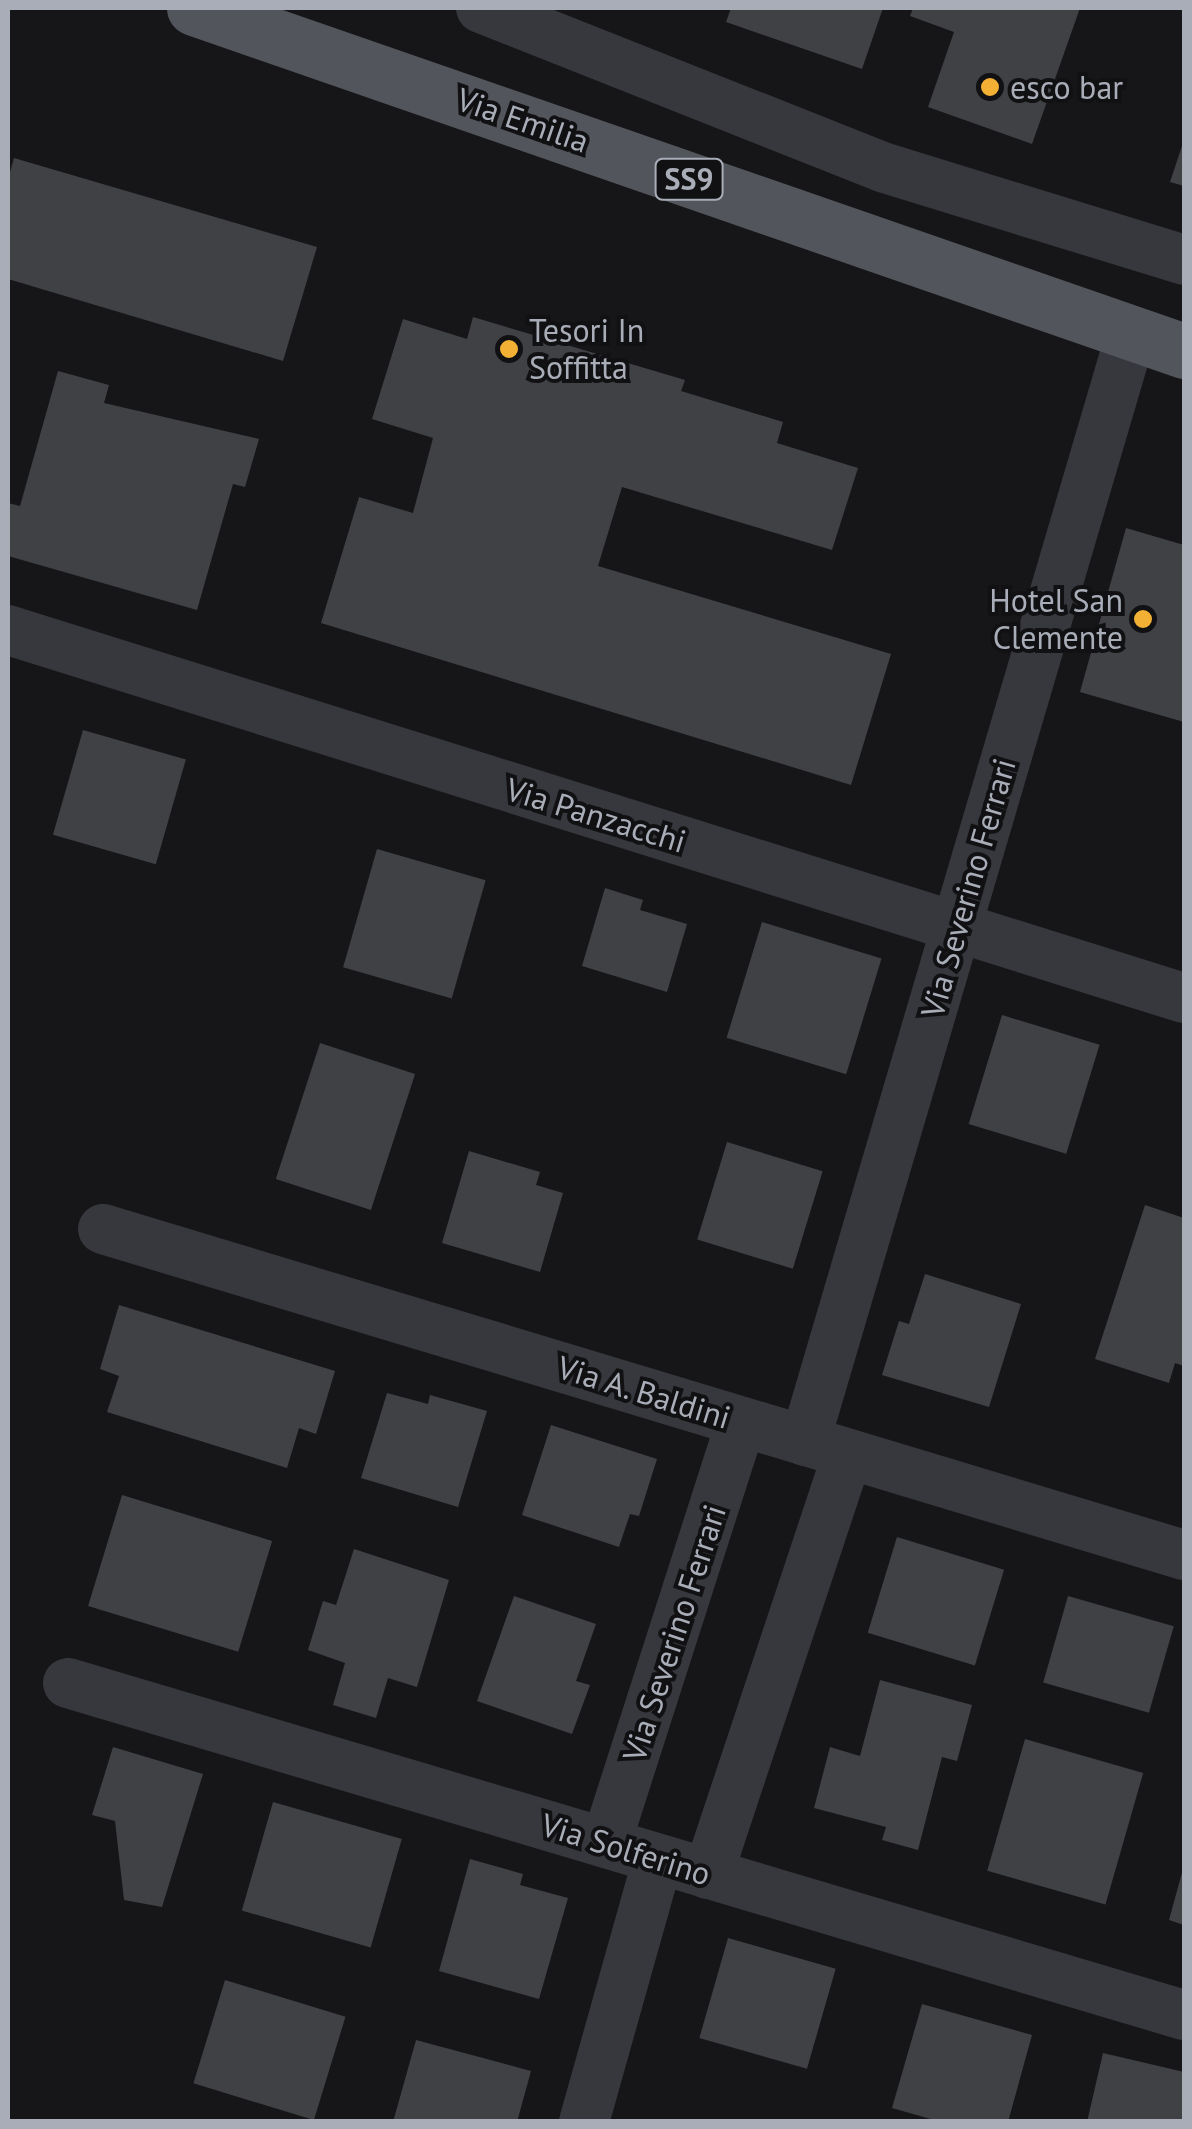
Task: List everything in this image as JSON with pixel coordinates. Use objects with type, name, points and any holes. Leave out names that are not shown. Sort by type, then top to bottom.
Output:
[{"type":"main road","name":"Via Emilia","points":[[194,8],[1184,351]]},
{"type":"street","points":[[481,8],[882,167],[1184,260]]},
{"type":"street","points":[[851,236],[882,167]]},
{"type":"street","name":"Via Severino Ferrari","points":[[708,1874],[826,1447],[956,928],[1132,334]]},
{"type":"street","name":"Via Panzacchi","points":[[8,630],[1184,998]]},
{"type":"street","name":"Via A. Baldini","points":[[103,1229],[1184,1555]]},
{"type":"street","name":"Via Severino Ferrari","points":[[606,1844],[742,1422]]},
{"type":"street","name":"Via Solferino","points":[[68,1683],[1184,2015]]},
{"type":"street","points":[[584,2122],[658,1859]]},
{"type":"building","points":[[731,8],[883,8],[862,69],[726,22]]},
{"type":"building","points":[[913,8],[1080,8],[1032,144],[928,107],[954,32],[910,16]]},
{"type":"building","points":[[1184,140],[1184,186],[1170,182]]},
{"type":"building","points":[[14,158],[317,247],[283,361],[8,279],[8,179]]},
{"type":"building","points":[[473,317],[685,380],[681,391],[783,422],[777,443],[858,468],[832,550],[622,487],[598,566],[891,654],[851,785],[321,623],[359,497],[413,513],[433,438],[372,419],[403,319],[467,339]]},
{"type":"building","points":[[58,371],[109,385],[104,403],[259,439],[245,487],[233,484],[197,610],[8,556],[8,503],[20,506]]},
{"type":"building","name":"Hotel San Clemente","points":[[1126,528],[1184,545],[1184,722],[1080,692]]},
{"type":"building","points":[[83,730],[186,759],[156,864],[53,835]]},
{"type":"building","points":[[377,849],[486,880],[452,998],[343,967]]},
{"type":"building","points":[[605,888],[643,900],[640,910],[687,924],[667,992],[582,966]]},
{"type":"building","points":[[762,922],[882,959],[846,1074],[727,1038]]},
{"type":"building","points":[[1002,1015],[1100,1045],[1066,1154],[969,1124]]},
{"type":"building","points":[[320,1043],[415,1074],[371,1210],[276,1179]]},
{"type":"building","points":[[727,1142],[823,1171],[793,1269],[697,1240]]},
{"type":"building","points":[[469,1151],[540,1172],[536,1185],[563,1193],[540,1272],[442,1243]]},
{"type":"building","points":[[1145,1205],[1184,1218],[1184,1366],[1175,1363],[1169,1383],[1095,1359]]},
{"type":"building","points":[[925,1274],[1021,1304],[989,1407],[882,1375],[899,1321],[909,1324]]},
{"type":"building","points":[[119,1305],[335,1371],[316,1434],[299,1428],[287,1468],[107,1412],[119,1376],[100,1369]]},
{"type":"building","points":[[387,1393],[428,1404],[430,1395],[487,1411],[458,1507],[361,1478]]},
{"type":"building","points":[[551,1425],[657,1459],[639,1516],[630,1514],[619,1547],[522,1515]]},
{"type":"building","points":[[122,1495],[272,1541],[238,1652],[88,1606]]},
{"type":"building","points":[[897,1537],[1004,1570],[975,1665],[868,1633]]},
{"type":"building","points":[[354,1549],[449,1580],[417,1687],[388,1678],[376,1718],[333,1705],[345,1663],[308,1650],[323,1601],[336,1605]]},
{"type":"building","points":[[514,1596],[596,1624],[576,1681],[590,1685],[572,1734],[477,1701]]},
{"type":"building","points":[[1068,1596],[1174,1626],[1149,1713],[1043,1683]]},
{"type":"building","points":[[880,1680],[972,1705],[957,1761],[942,1757],[918,1850],[882,1840],[886,1827],[814,1808],[830,1747],[860,1756]]},
{"type":"building","points":[[1025,1739],[1143,1773],[1105,1905],[987,1871]]},
{"type":"building","points":[[113,1747],[203,1774],[162,1907],[124,1900],[115,1821],[92,1815]]},
{"type":"building","points":[[273,1802],[402,1839],[371,1948],[242,1911]]},
{"type":"building","points":[[470,1859],[523,1874],[520,1885],[568,1898],[539,1999],[439,1971]]},
{"type":"building","points":[[1184,1869],[1184,1925],[1169,1920]]},
{"type":"building","points":[[728,1938],[836,1969],[807,2069],[699,2038]]},
{"type":"building","points":[[225,1980],[345,2017],[314,2120],[193,2083]]},
{"type":"building","points":[[922,2004],[1032,2035],[1008,2122],[941,2122],[892,2108]]},
{"type":"building","points":[[416,2040],[531,2071],[517,2122],[393,2122]]},
{"type":"building","points":[[1103,2053],[1184,2072],[1184,2122],[1087,2122]]},
{"type":"place","name":"esco bar","points":[[990,87]]},
{"type":"place","name":"Tesori In Soffitta","points":[[509,349]]},
{"type":"place","name":"Hotel San Clemente","points":[[1143,619]]}]
